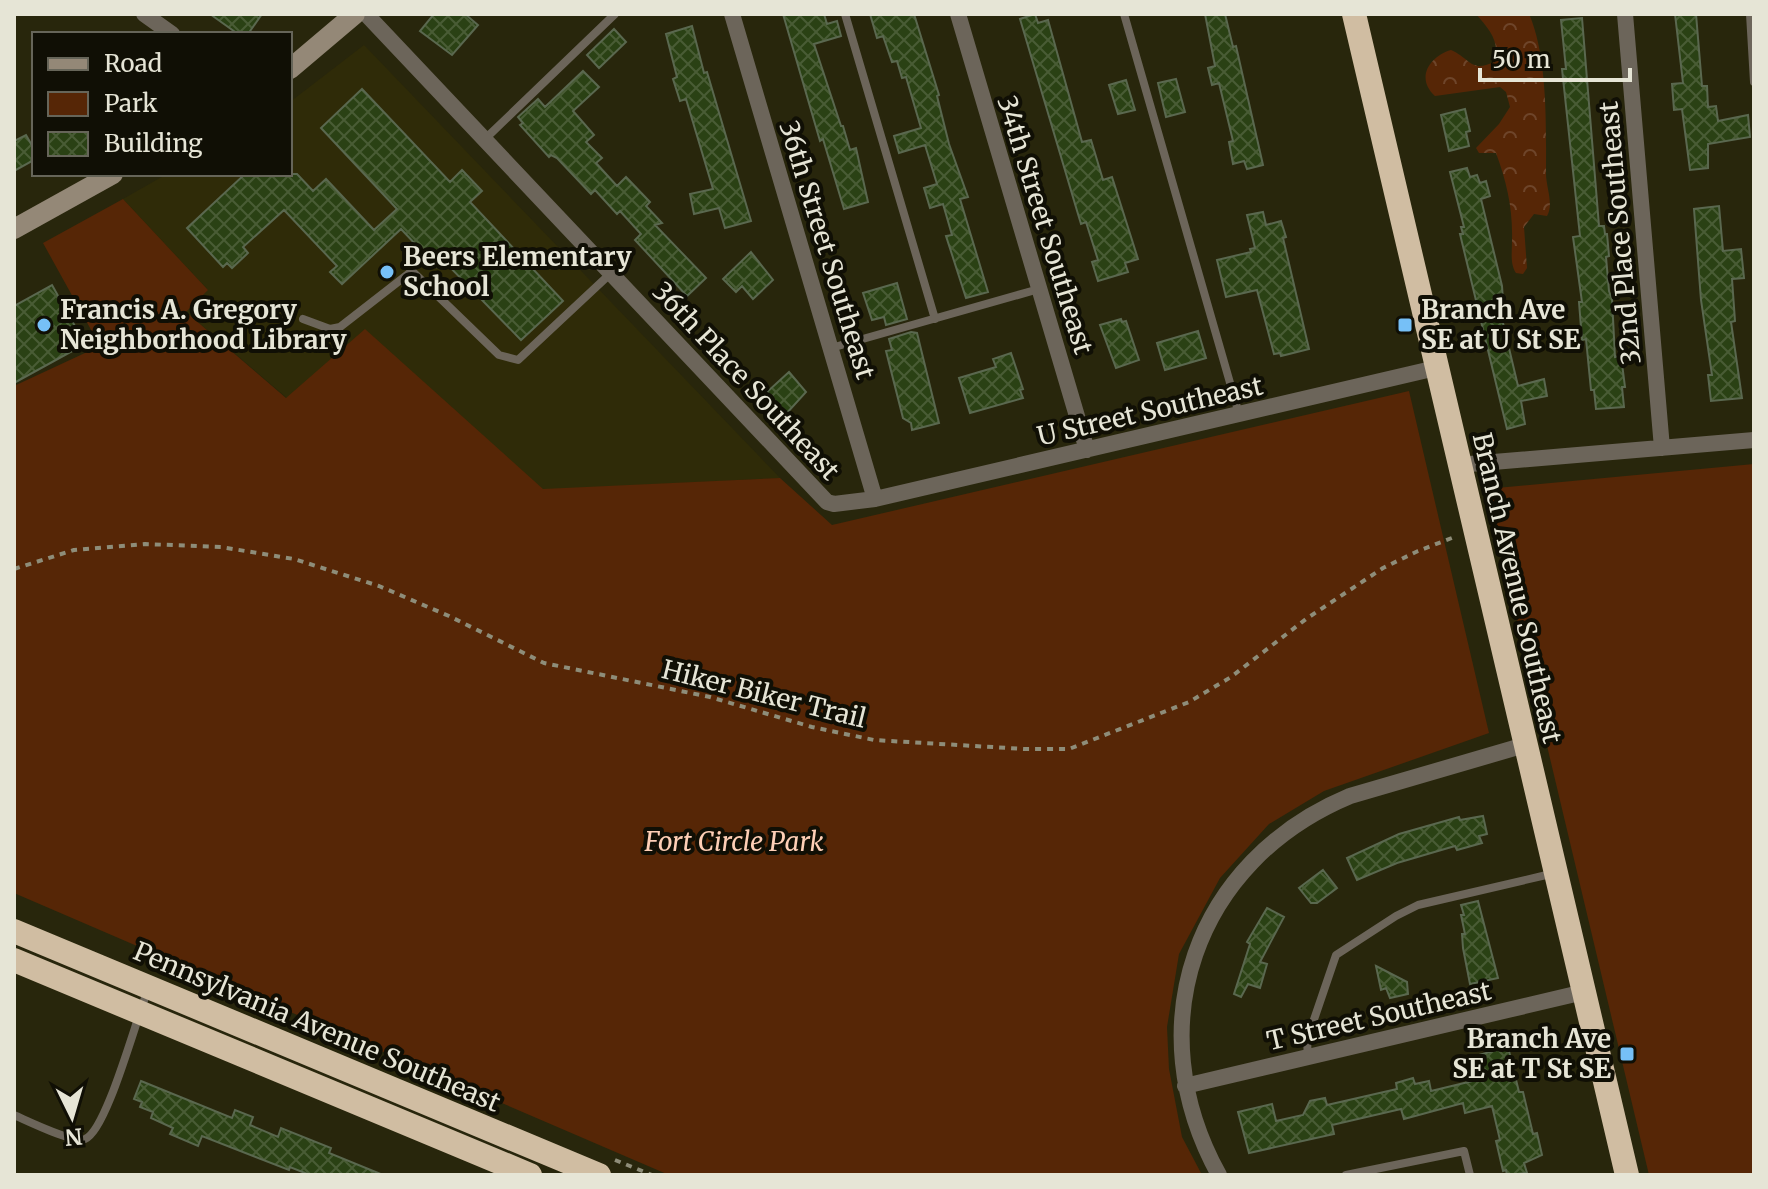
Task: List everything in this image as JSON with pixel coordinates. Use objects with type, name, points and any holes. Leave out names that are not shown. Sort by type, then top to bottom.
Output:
[{"type":"highway","name":"Branch Avenue Southeast","points":[[1354,14],[1627,1175]]},
{"type":"highway","name":"Pennsylvania Avenue Southeast","points":[[14,931],[591,1174]]},
{"type":"highway","name":"Pennsylvania Avenue Southeast","points":[[14,960],[530,1175]]},
{"type":"main road","points":[[292,67],[355,14]]},
{"type":"main road","points":[[14,229],[109,176]]},
{"type":"street","points":[[144,14],[169,32]]},
{"type":"street","name":"36th Place Southeast","points":[[366,14],[827,502],[841,504],[875,499]]},
{"type":"street","name":"36th Street Southeast","points":[[732,14],[875,499]]},
{"type":"street","name":"34th Street Southeast","points":[[958,14],[1087,450]]},
{"type":"street","name":"32nd Place Southeast","points":[[1625,14],[1662,448]]},
{"type":"street","name":"U Street Southeast","points":[[875,499],[1436,368]]},
{"type":"street","points":[[1458,465],[1754,440]]},
{"type":"street","points":[[1219,1175],[1199,1133],[1185,1086],[1180,1047],[1181,1019],[1191,965],[1221,903],[1255,860],[1293,827],[1331,804],[1525,745]]},
{"type":"street","name":"T Street Southeast","points":[[1185,1086],[1584,992]]},
{"type":"lane","points":[[484,140],[615,14]]},
{"type":"lane","points":[[845,14],[935,319]]},
{"type":"lane","points":[[1124,14],[1239,414]]},
{"type":"lane","points":[[1750,14],[1754,82]]},
{"type":"lane","points":[[303,319],[330,329],[340,327],[412,271],[499,355],[518,360],[611,273]]},
{"type":"lane","points":[[831,348],[1039,289]]},
{"type":"lane","points":[[1308,1058],[1307,1040],[1336,955],[1418,905],[1556,873]]},
{"type":"lane","points":[[14,1115],[78,1139],[89,1137],[105,1113],[149,987]]},
{"type":"lane","points":[[1346,1175],[1464,1151],[1470,1175]]},
{"type":"path","name":"Hiker Biker Trail","points":[[14,569],[74,550],[145,544],[221,547],[294,559],[379,586],[449,616],[544,663],[710,697],[812,727],[874,740],[1069,749],[1189,702],[1231,677],[1306,619],[1383,568],[1430,545],[1474,530]]},
{"type":"shaded area","name":"Beers Elementary School","points":[[364,45],[780,478],[543,490],[287,398],[186,312],[208,290],[123,199],[163,176],[292,176],[292,100]]},
{"type":"green space","points":[[1476,14],[1529,14],[1540,51],[1550,206],[1547,216],[1534,214],[1524,227],[1527,268],[1523,274],[1516,273],[1513,266],[1510,207],[1496,153],[1479,153],[1476,148],[1510,107],[1506,92],[1500,87],[1435,96],[1426,82],[1431,62],[1451,50],[1471,64],[1480,66],[1494,62],[1495,42]]},
{"type":"green space","name":"Fort Circle Park","points":[[123,199],[208,290],[186,312],[286,398],[365,329],[543,489],[780,478],[832,525],[1409,391],[1489,733],[1324,791],[1269,824],[1220,878],[1179,954],[1167,1027],[1169,1069],[1182,1137],[1202,1175],[669,1175],[14,893],[14,386],[100,346],[43,243]]},
{"type":"green space","points":[[1754,464],[1754,1175],[1649,1175],[1486,489]]},
{"type":"building","points":[[210,14],[262,14],[249,32],[235,32]]},
{"type":"building","points":[[434,14],[465,14],[478,25],[452,55],[420,31]]},
{"type":"building","points":[[783,14],[824,14],[827,24],[837,21],[841,36],[814,44],[850,150],[856,148],[868,202],[844,209],[823,139],[820,141]]},
{"type":"building","points":[[870,14],[914,14],[939,95],[949,144],[968,197],[960,199],[988,292],[966,298],[946,236],[952,235],[943,204],[930,208],[924,188],[937,184],[925,145],[899,153],[894,136],[921,128],[906,77],[902,78],[897,61],[892,62],[883,36],[877,38]]},
{"type":"building","points":[[1035,14],[1038,23],[1048,20],[1082,142],[1091,140],[1103,180],[1112,177],[1138,259],[1125,263],[1128,272],[1098,281],[1092,262],[1098,260],[1086,222],[1081,224],[1020,19]]},
{"type":"building","points":[[1205,14],[1225,14],[1233,47],[1236,46],[1263,165],[1247,169],[1244,161],[1233,164],[1229,142],[1233,141],[1219,83],[1212,85],[1208,68],[1215,66]]},
{"type":"building","points":[[1675,14],[1696,14],[1702,86],[1707,86],[1708,107],[1716,106],[1718,121],[1748,115],[1750,137],[1708,144],[1708,168],[1690,170],[1682,109],[1674,110],[1672,84],[1683,83]]},
{"type":"building","points":[[1582,18],[1599,226],[1604,226],[1607,234],[1609,256],[1606,257],[1615,357],[1621,356],[1624,407],[1596,409],[1586,339],[1582,340],[1579,302],[1582,302],[1573,237],[1580,236],[1562,69],[1566,69],[1561,20]]},
{"type":"building","points":[[692,26],[751,221],[725,228],[719,208],[694,214],[690,194],[713,189],[686,99],[680,101],[673,79],[677,77],[666,34]]},
{"type":"building","points":[[614,29],[626,42],[599,68],[587,55]]},
{"type":"building","points":[[583,71],[599,87],[573,111],[594,135],[586,142],[602,158],[596,163],[617,186],[626,177],[650,202],[646,206],[662,223],[655,225],[706,278],[687,296],[635,240],[641,234],[620,211],[617,214],[595,190],[591,194],[557,158],[549,157],[520,125],[523,123],[518,117],[538,99],[545,107]]},
{"type":"building","points":[[1176,79],[1185,112],[1166,117],[1158,83]]},
{"type":"building","points":[[1126,80],[1135,110],[1118,114],[1109,85]]},
{"type":"building","points":[[362,89],[450,182],[462,170],[482,191],[470,202],[563,301],[521,340],[444,261],[437,267],[401,229],[342,284],[330,272],[337,266],[284,210],[243,247],[248,253],[232,268],[227,263],[223,267],[187,228],[243,176],[297,174],[313,191],[326,179],[374,230],[397,209],[321,128]]},
{"type":"building","points":[[1465,109],[1470,131],[1466,132],[1469,146],[1449,151],[1441,115]]},
{"type":"building","points":[[26,135],[32,146],[32,161],[14,171],[14,141]]},
{"type":"building","points":[[1467,168],[1470,177],[1477,175],[1480,183],[1486,181],[1490,196],[1481,199],[1502,286],[1503,301],[1498,302],[1518,386],[1544,379],[1547,396],[1521,401],[1525,424],[1507,429],[1460,234],[1463,234],[1461,227],[1464,227],[1450,172]]},
{"type":"building","points":[[1719,206],[1723,251],[1741,249],[1744,278],[1732,279],[1735,321],[1731,322],[1742,398],[1711,401],[1708,375],[1712,375],[1701,300],[1694,209]]},
{"type":"building","points":[[1263,212],[1266,225],[1281,221],[1309,349],[1281,356],[1280,353],[1274,354],[1257,290],[1226,297],[1217,260],[1251,252],[1250,249],[1255,248],[1247,215]]},
{"type":"building","points":[[751,252],[773,280],[753,299],[742,286],[736,292],[723,279]]},
{"type":"building","points":[[897,283],[907,319],[886,325],[884,317],[872,320],[863,293]]},
{"type":"building","name":"Francis A. Gregory Neighborhood Library","points":[[52,285],[85,344],[14,383],[14,306]]},
{"type":"building","points":[[1121,319],[1122,322],[1126,321],[1139,360],[1116,368],[1100,325]]},
{"type":"building","points":[[1198,331],[1206,358],[1165,370],[1157,343]]},
{"type":"building","points":[[917,333],[939,423],[912,430],[911,423],[903,418],[886,351],[892,350],[889,339]]},
{"type":"building","points":[[1011,353],[1023,398],[970,413],[959,378],[996,367],[993,359]]},
{"type":"building","points":[[789,372],[806,392],[786,414],[767,392]]},
{"type":"building","points":[[1483,816],[1487,834],[1479,836],[1482,843],[1457,850],[1455,846],[1397,863],[1357,880],[1347,858],[1399,834],[1459,817],[1460,820]]},
{"type":"building","points":[[1323,870],[1337,888],[1317,903],[1311,903],[1299,888]]},
{"type":"building","points":[[1478,901],[1498,978],[1470,984],[1463,948],[1462,934],[1465,934],[1461,905]]},
{"type":"building","points":[[1267,908],[1284,917],[1260,962],[1267,964],[1260,988],[1248,984],[1241,997],[1234,994],[1250,944],[1247,942]]},
{"type":"building","points":[[1376,966],[1407,982],[1408,994],[1390,998],[1386,988],[1381,990]]},
{"type":"building","points":[[1508,1047],[1519,1092],[1523,1092],[1533,1134],[1537,1133],[1542,1155],[1524,1163],[1527,1173],[1507,1175],[1506,1170],[1503,1171],[1492,1106],[1465,1113],[1463,1103],[1404,1119],[1401,1109],[1332,1125],[1334,1134],[1249,1153],[1238,1112],[1272,1104],[1276,1121],[1303,1115],[1310,1101],[1325,1098],[1327,1105],[1397,1089],[1396,1083],[1413,1078],[1415,1084],[1429,1081],[1431,1091],[1485,1078],[1479,1055]]},
{"type":"building","points":[[141,1081],[232,1118],[235,1110],[253,1117],[250,1125],[278,1137],[281,1128],[331,1148],[329,1153],[383,1175],[310,1175],[290,1167],[289,1170],[202,1136],[198,1146],[170,1134],[173,1128],[151,1118],[153,1112],[140,1107],[142,1102],[134,1099]]},
{"type":"place","name":"Beers Elementary School","points":[[387,272]]},
{"type":"place","name":"Francis A. Gregory Neighborhood Library","points":[[44,325]]},
{"type":"place","name":"Branch Ave SE at U St SE","points":[[1405,325]]},
{"type":"place","name":"Branch Ave SE at T St SE","points":[[1627,1054]]}]
